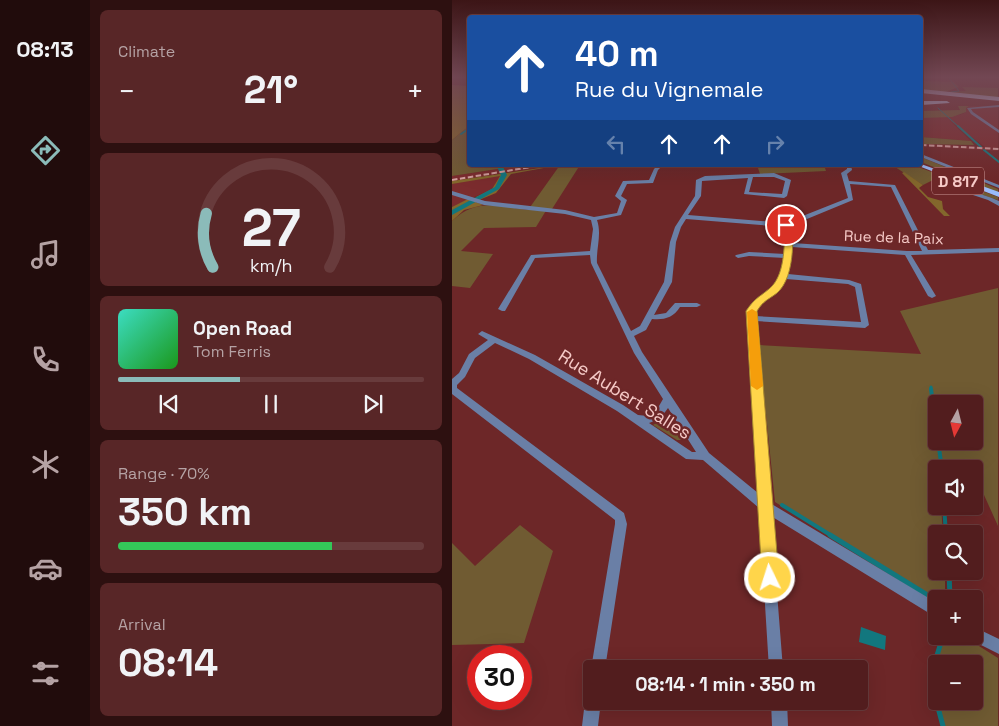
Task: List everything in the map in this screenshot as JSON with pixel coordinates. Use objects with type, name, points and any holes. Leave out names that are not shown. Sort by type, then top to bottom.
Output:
[{"type":"main road","name":"D 817","points":[[923,167],[998,195]]},
{"type":"street","points":[[971,111],[998,132]]},
{"type":"street","points":[[923,156],[998,187]]},
{"type":"street","points":[[452,193],[474,200],[573,214],[594,219],[619,214],[624,200],[618,196],[625,182],[651,182],[658,167]]},
{"type":"street","points":[[684,217],[786,225],[851,200],[844,173],[850,170],[849,167]]},
{"type":"street","points":[[630,335],[643,328],[668,282],[673,242],[684,217],[698,196],[700,178],[754,174],[774,175],[788,180],[783,197],[746,193],[754,174]]},
{"type":"street","points":[[847,182],[893,186],[926,252]]},
{"type":"street","points":[[942,183],[998,204]]},
{"type":"street","points":[[594,219],[596,224],[592,253],[594,263],[638,353],[705,456]]},
{"type":"street","points":[[775,660],[752,318],[753,305],[775,290],[790,256],[789,228],[786,225]]},
{"type":"street","name":"Rue de la Paix","points":[[790,245],[907,253],[998,250]]},
{"type":"street","points":[[502,309],[533,256],[592,253]]},
{"type":"street","points":[[907,253],[932,296]]},
{"type":"street","points":[[738,256],[749,254],[790,256]]},
{"type":"street","points":[[752,318],[865,325],[858,286],[849,282],[782,276]]},
{"type":"street","points":[[648,317],[666,317],[674,314],[678,306],[697,305]]},
{"type":"street","name":"Rue Aubert Salles","points":[[482,334],[532,357],[636,419],[690,456],[705,456],[766,507],[928,606]]},
{"type":"street","points":[[494,340],[472,356],[462,375],[452,384],[452,390],[620,517],[621,524],[599,660]]},
{"type":"street","points":[[636,419],[644,421],[656,417],[664,410],[667,400]]},
{"type":"street","points":[[983,638],[998,646]]},
{"type":"street","points":[[590,726],[592,710]]},
{"type":"street","points":[[779,710],[780,726]]},
{"type":"shaded area","points":[[452,111],[467,111],[467,128],[452,140]]},
{"type":"shaded area","points":[[923,111],[966,112],[952,117],[923,118]]},
{"type":"shaded area","points":[[998,111],[998,151],[923,146],[923,144],[985,147],[949,120],[971,141],[923,137],[923,117],[960,115],[966,112]]},
{"type":"shaded area","points":[[467,128],[467,167],[504,168],[452,176],[452,140]]},
{"type":"shaded area","points":[[923,137],[971,141],[974,145],[923,144]]},
{"type":"shaded area","points":[[923,158],[998,189],[998,193],[923,163]]},
{"type":"shaded area","points":[[511,167],[540,167],[452,181],[452,176]]},
{"type":"shaded area","points":[[549,167],[511,174],[496,193],[479,200],[476,197],[492,189],[500,176],[452,184],[452,181]]},
{"type":"shaded area","points":[[559,167],[579,167],[552,209],[547,209],[536,227],[484,228],[461,251],[493,254],[470,288],[452,286],[452,221],[470,209],[479,206],[488,205],[528,210]]},
{"type":"shaded area","points":[[758,167],[825,167],[826,171],[760,174]]},
{"type":"shaded area","points":[[895,167],[918,167],[998,197],[998,200],[935,179],[923,185]]},
{"type":"shaded area","points":[[904,172],[923,185],[919,188],[928,197],[942,201],[943,209],[950,216],[944,216],[902,173]]},
{"type":"shaded area","points":[[501,175],[492,189],[452,207],[452,184]]},
{"type":"shaded area","points":[[468,199],[483,205],[464,210],[452,221],[452,207]]},
{"type":"shaded area","points":[[998,288],[998,526],[983,493],[983,460],[928,460],[928,515],[942,515],[942,525],[928,525],[928,580],[945,580],[945,590],[928,590],[928,597],[775,502],[759,345],[921,354],[900,311]]},
{"type":"shaded area","points":[[669,414],[686,440],[677,440],[653,425]]},
{"type":"shaded area","points":[[520,525],[553,551],[524,643],[452,645],[452,543],[475,566]]},
{"type":"shaded area","points":[[940,645],[977,645],[998,658],[998,726],[944,726],[939,710],[983,710],[983,655],[937,655]]},
{"type":"water","points":[[861,627],[886,636],[885,650],[859,642]]},
{"type":"waterway","points":[[941,111],[960,128]]},
{"type":"waterway","points":[[958,126],[981,147]]},
{"type":"waterway","points":[[461,134],[467,130]]},
{"type":"waterway","points":[[984,150],[999,162]]},
{"type":"waterway","points":[[452,213],[497,188],[504,175],[500,167]]},
{"type":"waterway","points":[[931,389],[932,395]]},
{"type":"waterway","points":[[939,450],[941,460]]},
{"type":"waterway","points":[[782,505],[832,536]]},
{"type":"waterway","points":[[945,515],[945,525]]},
{"type":"waterway","points":[[830,535],[928,595]]},
{"type":"waterway","points":[[949,580],[950,590]]},
{"type":"waterway","points":[[940,645],[930,678],[943,726]]},
{"type":"railway","points":[[923,145],[999,149]]},
{"type":"railway","points":[[452,180],[531,167]]},
{"type":"slow traffic","points":[[752,312],[757,386]]},
{"type":"route","points":[[770,578],[752,311],[753,305],[775,290],[788,263],[790,245],[789,228],[786,225]]}]
